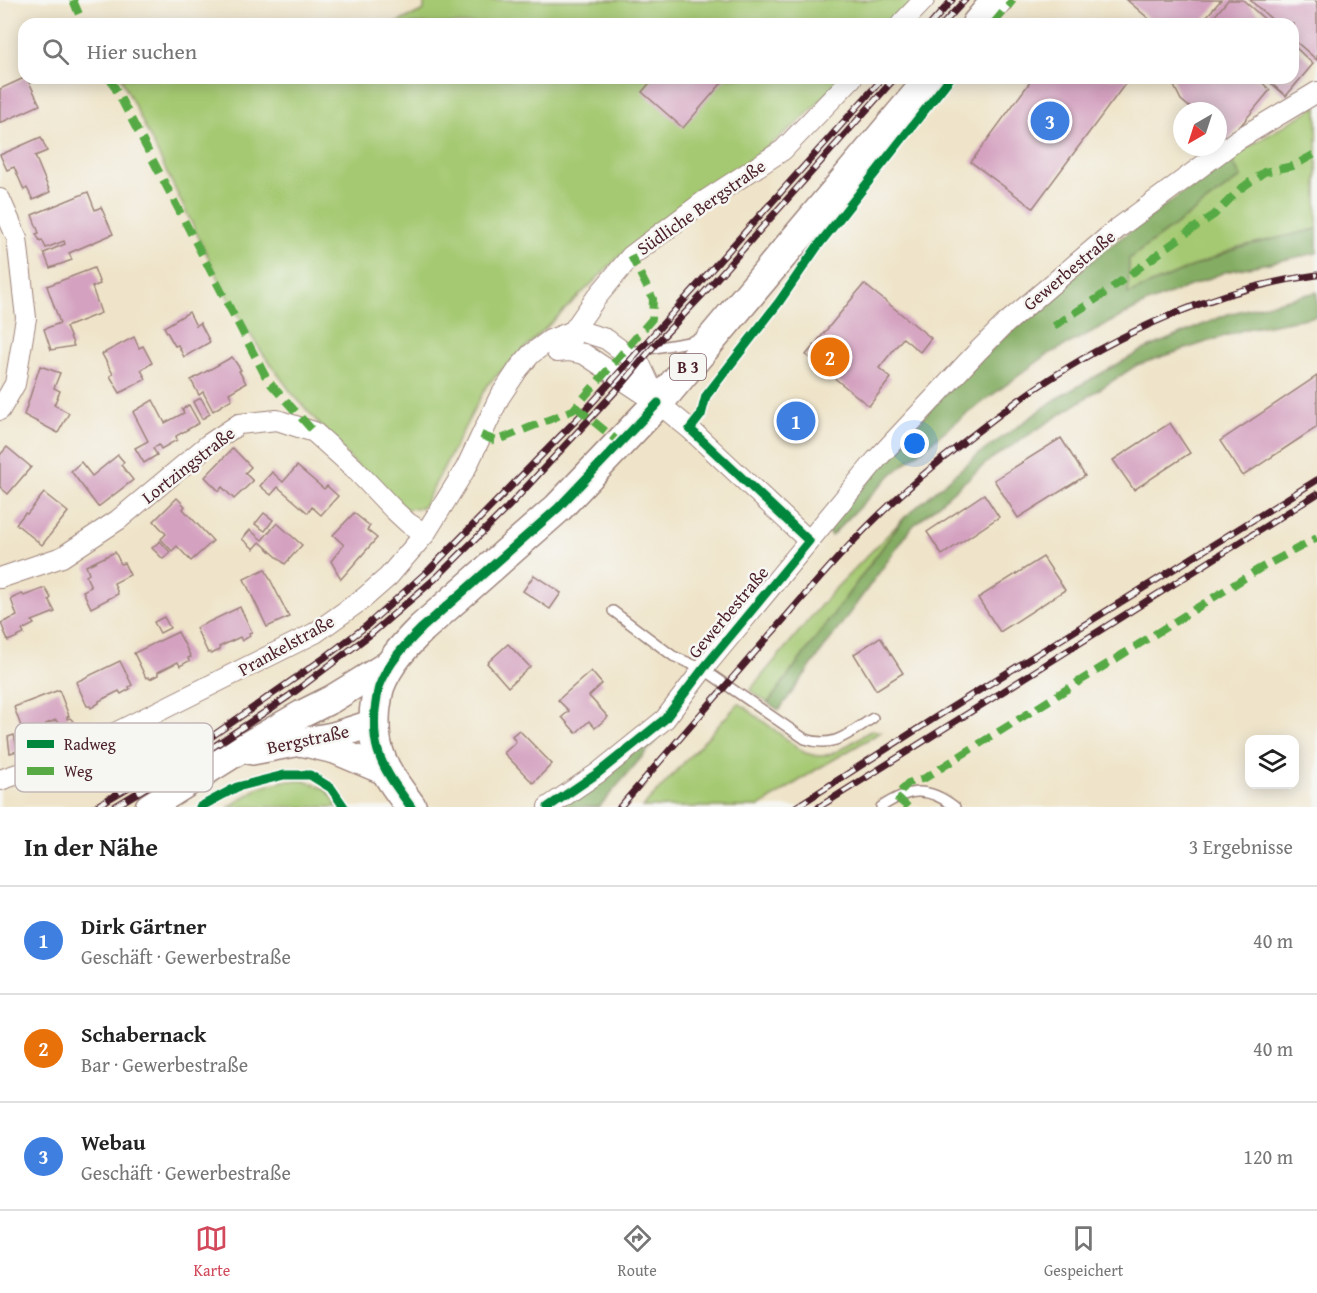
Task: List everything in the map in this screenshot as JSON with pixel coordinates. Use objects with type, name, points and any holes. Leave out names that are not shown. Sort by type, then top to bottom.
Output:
[{"type":"main road","points":[[982,18],[997,0]]},
{"type":"main road","name":"B 3","points":[[374,723],[378,690],[384,675],[405,646],[422,627],[558,508],[658,403],[927,84]]},
{"type":"main road","points":[[302,714],[332,699],[392,662]]},
{"type":"main road","name":"Bergstraße","points":[[213,766],[302,714],[346,715],[374,723]]},
{"type":"main road","points":[[374,723],[378,751],[387,772],[411,807]]},
{"type":"main road","name":"Bergstraße","points":[[233,754],[333,736],[374,723]]},
{"type":"main road","points":[[301,742],[335,750],[387,772]]},
{"type":"main road","name":"Bergstraße","points":[[148,807],[172,792]]},
{"type":"street","points":[[908,18],[924,0]]},
{"type":"street","name":"Südliche Bergstraße","points":[[569,351],[573,331],[596,298],[631,256],[703,202],[783,150],[846,84]]},
{"type":"street","name":"Gewerbestraße","points":[[548,807],[598,773],[665,719],[703,669],[876,460],[1004,324],[1117,229],[1237,140],[1317,92]]},
{"type":"street","points":[[0,199],[17,238],[26,318],[15,384],[0,410]]},
{"type":"street","points":[[573,331],[606,339],[624,351],[639,364],[658,403]]},
{"type":"street","name":"Prankelstraße","points":[[135,723],[315,633],[364,598],[388,577],[425,534],[466,468],[499,398],[519,368],[531,354],[550,340],[573,331]]},
{"type":"street","points":[[531,354],[569,351],[584,354],[658,403],[690,429],[809,541]]},
{"type":"street","name":"Lortzingstraße","points":[[0,578],[62,557],[81,545],[118,520],[209,444],[239,424],[277,420],[314,432],[353,467],[408,523],[425,534]]},
{"type":"street","name":"Prankelstraße","points":[[0,780],[15,775]]},
{"type":"lane","points":[[624,351],[689,342],[719,331]]},
{"type":"lane","points":[[613,611],[673,656],[703,669],[806,739],[817,743],[840,739],[873,718]]},
{"type":"lane","points":[[881,807],[896,797],[911,792],[931,793],[955,807]]},
{"type":"green space","points":[[424,0],[920,0],[902,18],[407,18],[424,10]]},
{"type":"green space","points":[[124,84],[837,84],[796,125],[618,258],[487,385],[423,507],[399,510],[342,450],[291,392],[231,304]]},
{"type":"green space","points":[[1317,106],[1317,229],[1239,247],[1128,294],[1129,259],[1241,177],[1230,158]]},
{"type":"green space","points":[[1230,158],[1241,177],[1129,259],[1128,294],[1239,247],[1317,229],[1317,253],[1225,272],[1145,304],[1047,355],[961,418],[892,474],[831,536],[827,529],[942,396],[1026,317],[1106,249]]},
{"type":"green space","points":[[1317,292],[1317,316],[1246,329],[1137,365],[991,459],[913,526],[779,710],[768,703],[905,517],[975,457],[1059,397],[1143,350],[1228,314]]},
{"type":"green space","points":[[905,517],[768,703],[750,690],[832,592]]},
{"type":"green space","points":[[739,703],[805,753],[815,756],[840,750],[872,730],[881,732],[814,771],[759,807],[643,807]]},
{"type":"green space","points":[[671,723],[599,807],[559,807]]},
{"type":"green space","points":[[283,781],[307,781],[327,790],[338,807],[229,807],[258,788]]},
{"type":"building","points":[[1127,0],[1221,0],[1205,18],[1148,18]]},
{"type":"building","points":[[1228,0],[1243,0],[1263,18],[1213,18]]},
{"type":"building","points":[[1250,0],[1314,0],[1317,2],[1317,60],[1299,44],[1299,18],[1270,18]]},
{"type":"building","points":[[1299,51],[1313,64],[1299,81]]},
{"type":"building","points":[[18,81],[18,84],[30,84],[40,105],[0,123],[0,89]]},
{"type":"building","points":[[649,84],[721,84],[683,128],[642,92]]},
{"type":"building","points":[[1029,84],[1125,84],[1033,208],[971,162]]},
{"type":"building","points":[[1174,84],[1264,84],[1270,90],[1228,141],[1227,102],[1183,102]]},
{"type":"building","points":[[1272,84],[1296,84],[1286,96]]},
{"type":"building","points":[[41,137],[47,151],[35,156],[50,192],[33,200],[27,188],[24,190],[14,167],[7,170],[0,155]]},
{"type":"building","points":[[88,192],[95,210],[101,207],[113,234],[69,253],[72,260],[50,268],[44,253],[65,244],[64,241],[46,248],[36,234],[39,233],[32,215]]},
{"type":"building","points":[[94,268],[100,284],[92,287],[101,313],[66,327],[74,346],[51,350],[44,329],[60,323],[47,286]]},
{"type":"building","points":[[864,284],[931,338],[920,352],[903,338],[879,368],[891,378],[869,406],[806,355]]},
{"type":"building","points":[[189,312],[196,326],[200,323],[210,342],[184,357],[164,327]]},
{"type":"building","points":[[134,337],[139,348],[143,346],[152,363],[141,370],[146,379],[120,393],[110,376],[113,374],[102,354]]},
{"type":"building","points":[[232,357],[246,383],[229,393],[232,399],[213,411],[203,392],[199,395],[191,380]]},
{"type":"building","points":[[40,366],[60,373],[54,388],[60,391],[54,405],[69,413],[58,433],[24,415]]},
{"type":"building","points":[[1317,376],[1317,427],[1243,476],[1220,441]]},
{"type":"building","points":[[201,398],[210,414],[202,419],[193,402]]},
{"type":"building","points":[[153,400],[165,423],[184,413],[182,409],[189,405],[199,423],[176,436],[177,440],[161,449],[159,445],[153,448],[157,455],[144,463],[135,448],[148,441],[133,412]]},
{"type":"building","points":[[1170,423],[1190,453],[1134,490],[1113,460]]},
{"type":"building","points":[[1061,438],[1085,476],[1018,518],[994,480]]},
{"type":"building","points":[[7,447],[31,467],[8,494],[0,487],[0,455]]},
{"type":"building","points":[[233,448],[251,467],[245,473],[253,481],[234,499],[222,487],[219,491],[205,477]]},
{"type":"building","points":[[118,455],[124,462],[121,465],[133,480],[98,507],[71,471],[81,462],[92,476]]},
{"type":"building","points":[[297,466],[324,489],[327,486],[338,496],[321,515],[312,507],[308,513],[278,487],[271,495],[260,486],[272,472],[283,482]]},
{"type":"building","points":[[44,493],[68,512],[42,545],[16,524]]},
{"type":"building","points":[[984,494],[999,517],[942,555],[927,532]]},
{"type":"building","points":[[177,498],[185,506],[183,509],[213,541],[191,561],[177,546],[172,551],[161,539],[166,534],[154,521]]},
{"type":"building","points":[[264,513],[273,520],[265,531],[255,524]]},
{"type":"building","points":[[354,513],[370,526],[367,530],[377,538],[341,579],[331,561],[344,545],[333,535]]},
{"type":"building","points":[[277,523],[302,545],[285,564],[260,542],[254,549],[242,539],[250,530],[262,540]]},
{"type":"building","points":[[160,541],[170,552],[163,559],[152,548]]},
{"type":"building","points":[[115,552],[130,575],[114,583],[118,594],[91,608],[83,591],[91,587],[86,576],[89,574],[86,566]]},
{"type":"building","points":[[1043,557],[1065,590],[1000,632],[978,598]]},
{"type":"building","points":[[265,569],[289,617],[267,627],[244,579]]},
{"type":"building","points":[[534,575],[561,593],[550,609],[523,591]]},
{"type":"building","points":[[45,588],[55,612],[32,621],[34,624],[22,630],[24,634],[8,641],[1,623],[17,616],[11,599]]},
{"type":"building","points":[[240,607],[252,632],[249,633],[250,636],[242,641],[240,637],[219,647],[220,650],[208,653],[196,628]]},
{"type":"building","points":[[164,617],[170,628],[160,633],[154,622]]},
{"type":"building","points":[[178,632],[191,657],[188,658],[189,661],[180,666],[178,662],[158,672],[158,675],[150,679],[146,678],[134,653]]},
{"type":"building","points":[[880,637],[903,673],[876,690],[854,654]]},
{"type":"building","points":[[508,644],[530,667],[508,687],[487,663]]},
{"type":"building","points":[[120,661],[132,685],[130,689],[121,694],[119,691],[99,701],[91,708],[87,706],[76,682]]},
{"type":"building","points":[[591,671],[602,684],[589,696],[608,717],[595,728],[589,721],[576,733],[562,717],[569,711],[558,700]]},
{"type":"building","points":[[59,690],[69,716],[67,719],[70,718],[74,723],[58,723],[56,720],[48,723],[20,723],[14,707]]},
{"type":"building","points":[[519,730],[552,764],[533,783],[504,753],[516,742],[512,736]]},
{"type":"building","points":[[14,735],[15,752],[10,753],[8,737]]},
{"type":"railway","points":[[936,18],[952,0]]},
{"type":"railway","points":[[948,18],[965,0]]},
{"type":"railway","points":[[213,736],[365,627],[430,569],[583,413],[878,84]]},
{"type":"railway","points":[[213,747],[289,696],[371,634],[437,577],[508,507],[625,381],[890,84]]},
{"type":"railway","points":[[620,807],[856,538],[952,451],[1033,390],[1065,369],[1133,332],[1205,302],[1242,290],[1317,275]]},
{"type":"railway","points":[[796,807],[1317,480]]},
{"type":"railway","points":[[819,807],[1317,494]]},
{"type":"railway","points":[[95,807],[120,792]]},
{"type":"railway","points":[[114,807],[139,792]]},
{"type":"marked path","points":[[73,0],[80,18]]},
{"type":"marked path","points":[[998,18],[1013,0]]},
{"type":"marked path","points":[[113,84],[268,381],[314,432]]},
{"type":"marked path","points":[[1054,326],[1098,298],[1214,215],[1239,190],[1264,172],[1293,166],[1317,153]]},
{"type":"marked path","points":[[481,435],[496,441],[573,410],[652,319],[653,299],[631,256]]},
{"type":"marked path","points":[[576,407],[620,443]]},
{"type":"marked path","points":[[908,807],[896,797],[908,783],[925,778],[1259,569],[1317,538]]},
{"type":"cycle path","points":[[548,807],[598,773],[665,719],[703,669],[809,541],[690,429],[701,415],[706,396],[779,302],[817,247],[945,84]]},
{"type":"cycle path","points":[[411,807],[384,766],[376,741],[375,710],[379,687],[387,670],[422,628],[558,508],[658,403]]},
{"type":"cycle path","points":[[200,807],[237,787],[284,775],[310,775],[331,788],[344,807]]},
{"type":"place","name":"Webau","points":[[1050,121]]},
{"type":"place","name":"Schabernack","points":[[830,357]]},
{"type":"place","name":"Dirk Gärtner","points":[[796,421]]}]
